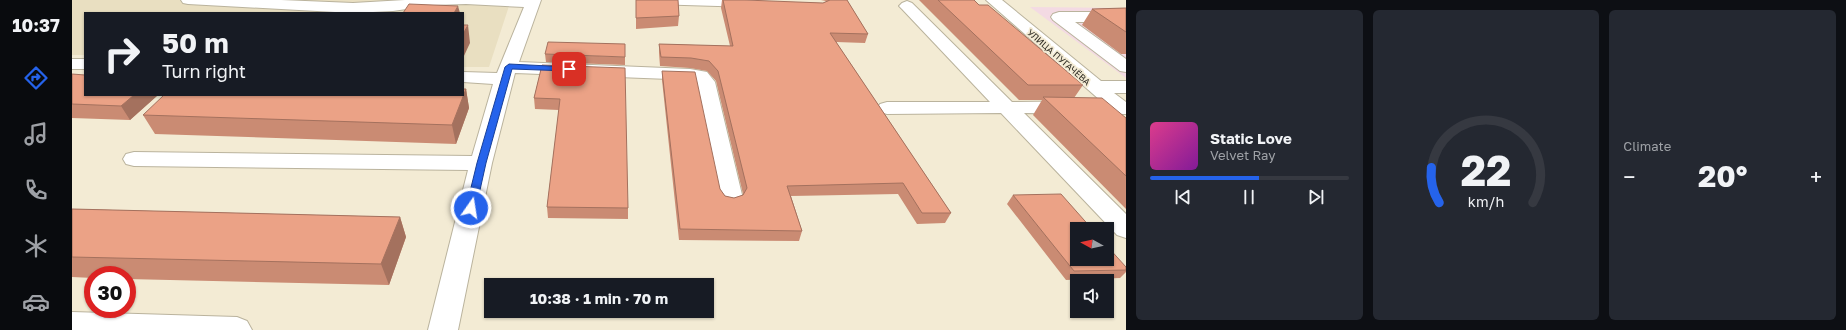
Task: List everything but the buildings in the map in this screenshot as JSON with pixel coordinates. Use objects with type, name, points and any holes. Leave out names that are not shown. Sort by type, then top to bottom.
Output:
[{"type":"street","points":[[188,0],[279,2],[353,8],[393,6],[433,1],[533,1],[507,73],[482,163],[443,330]]},
{"type":"street","points":[[651,0],[766,4]]},
{"type":"street","name":"УЛИЦА ПУГАЧЁВА","points":[[993,0],[1122,110]]},
{"type":"street","points":[[907,6],[1126,229]]},
{"type":"street","points":[[1126,17],[1059,17],[1126,67]]},
{"type":"street","points":[[72,64],[84,64]]},
{"type":"street","points":[[464,78],[507,73],[690,74],[701,76],[706,82],[731,199]]},
{"type":"street","points":[[1095,87],[1126,87]]},
{"type":"street","points":[[888,108],[1005,106],[1122,110]]},
{"type":"street","points":[[134,159],[482,163]]},
{"type":"street","points":[[72,324],[237,330]]},
{"type":"shaded area","points":[[72,0],[511,0],[489,67],[464,67],[464,12],[84,12],[84,55],[72,55]]},
{"type":"shaded area","points":[[1030,7],[1126,8],[1126,78]]},
{"type":"route","points":[[471,208],[504,79],[509,67],[569,69]]}]
